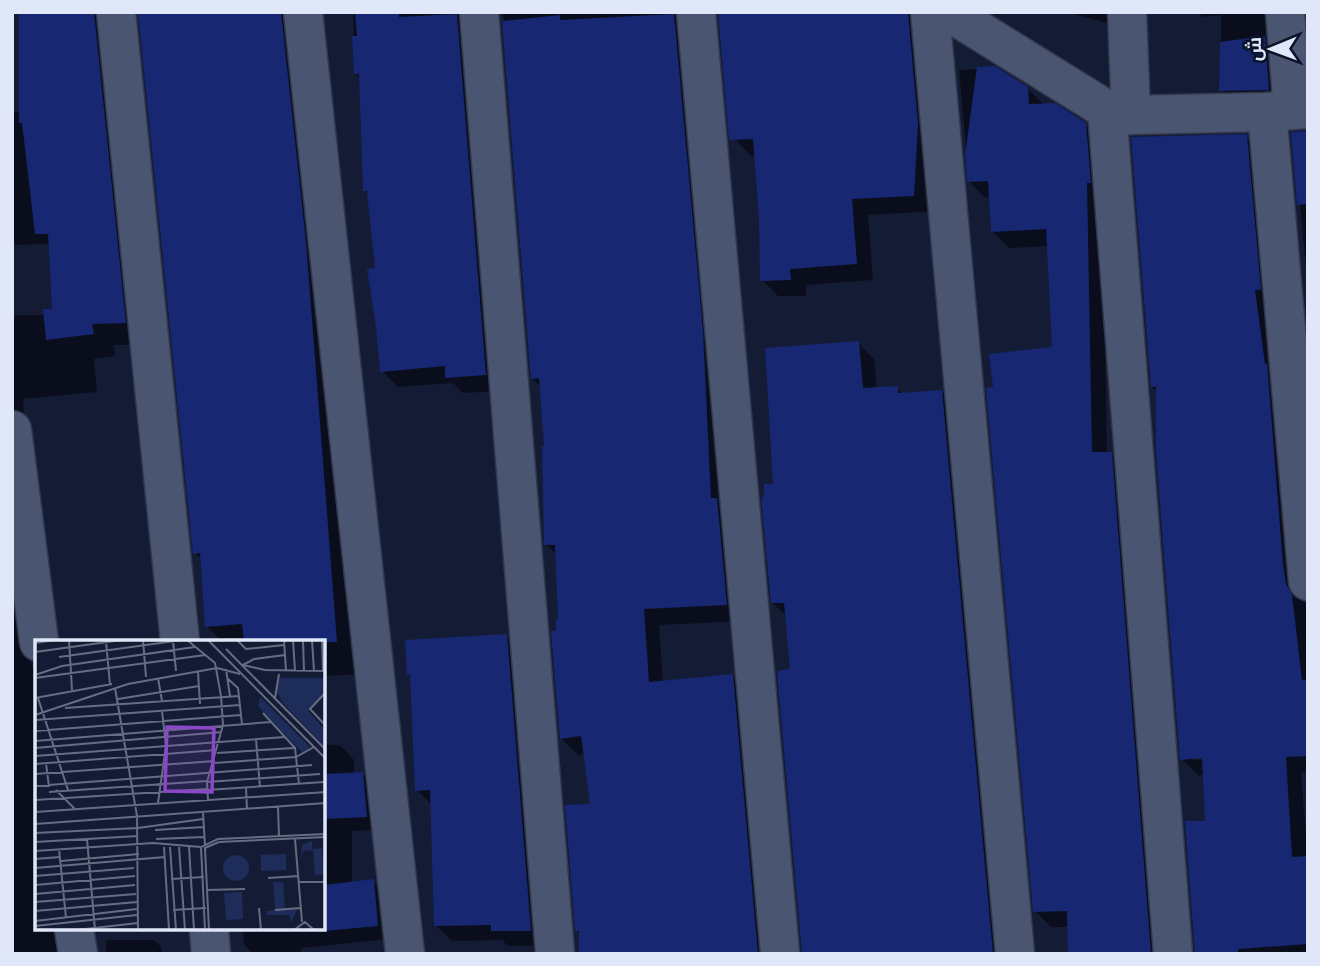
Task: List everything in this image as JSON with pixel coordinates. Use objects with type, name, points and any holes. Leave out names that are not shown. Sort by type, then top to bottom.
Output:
[{"type":"street","points":[[116,12],[180,640]]},
{"type":"street","points":[[303,12],[405,954]]},
{"type":"street","points":[[479,12],[555,954]]},
{"type":"street","points":[[696,12],[780,954]]},
{"type":"street","points":[[930,12],[1015,954]]},
{"type":"street","points":[[949,12],[1119,112],[1289,110]]},
{"type":"street","points":[[1127,12],[1119,112],[1173,954]]},
{"type":"street","points":[[1285,12],[1308,581]]},
{"type":"street","points":[[12,430],[39,640]]},
{"type":"street","points":[[75,931],[78,954]]},
{"type":"street","points":[[209,931],[211,954]]},
{"type":"building","points":[[19,12],[94,12],[126,323],[92,324],[94,334],[46,340],[43,309],[52,309],[48,234],[35,234],[22,123],[19,123]]},
{"type":"building","points":[[138,12],[281,12],[306,242],[337,642],[244,640],[242,624],[205,627],[200,553],[193,554]]},
{"type":"building","points":[[355,12],[399,12],[399,17],[457,14],[486,375],[445,378],[445,366],[380,372],[367,269],[375,268],[367,191],[363,191],[359,74],[354,74],[352,36],[357,36]]},
{"type":"building","points":[[718,12],[908,12],[918,124],[914,196],[852,199],[857,264],[790,269],[791,280],[760,281],[759,217],[753,139],[729,140]]},
{"type":"building","points":[[674,14],[703,331],[711,498],[717,498],[727,605],[644,609],[649,682],[733,674],[758,954],[579,954],[579,931],[575,931],[565,805],[590,804],[581,736],[560,739],[551,631],[556,631],[558,619],[555,545],[544,545],[544,446],[539,378],[531,379],[502,21],[560,15],[560,20]]},
{"type":"building","points":[[1265,36],[1269,90],[1219,91],[1220,42]]},
{"type":"building","points":[[995,66],[1028,87],[1029,104],[1055,103],[1086,123],[1091,183],[1087,183],[1092,452],[1112,452],[1151,954],[1068,954],[1067,911],[1033,912],[986,388],[993,387],[989,354],[1052,347],[1046,229],[991,232],[988,181],[967,182],[965,155],[977,67]]},
{"type":"building","points":[[1308,131],[1308,204],[1297,205],[1291,132]]},
{"type":"building","points":[[1247,134],[1261,290],[1255,290],[1265,364],[1267,363],[1283,564],[1286,584],[1292,595],[1302,680],[1306,680],[1308,756],[1286,757],[1292,857],[1308,856],[1308,944],[1238,949],[1238,954],[1195,954],[1185,821],[1205,821],[1202,758],[1180,760],[1156,451],[1156,387],[1151,387],[1131,137]]},
{"type":"building","points":[[859,341],[863,388],[898,386],[898,393],[942,390],[993,954],[802,954],[777,671],[790,669],[784,603],[771,603],[761,497],[764,497],[764,484],[773,484],[765,348]]},
{"type":"building","points":[[507,634],[531,931],[491,931],[491,925],[434,926],[430,790],[415,791],[410,674],[407,675],[405,640]]},
{"type":"building","points":[[363,772],[367,817],[326,819],[326,774]]},
{"type":"building","points":[[374,879],[378,926],[326,931],[326,885]]}]
